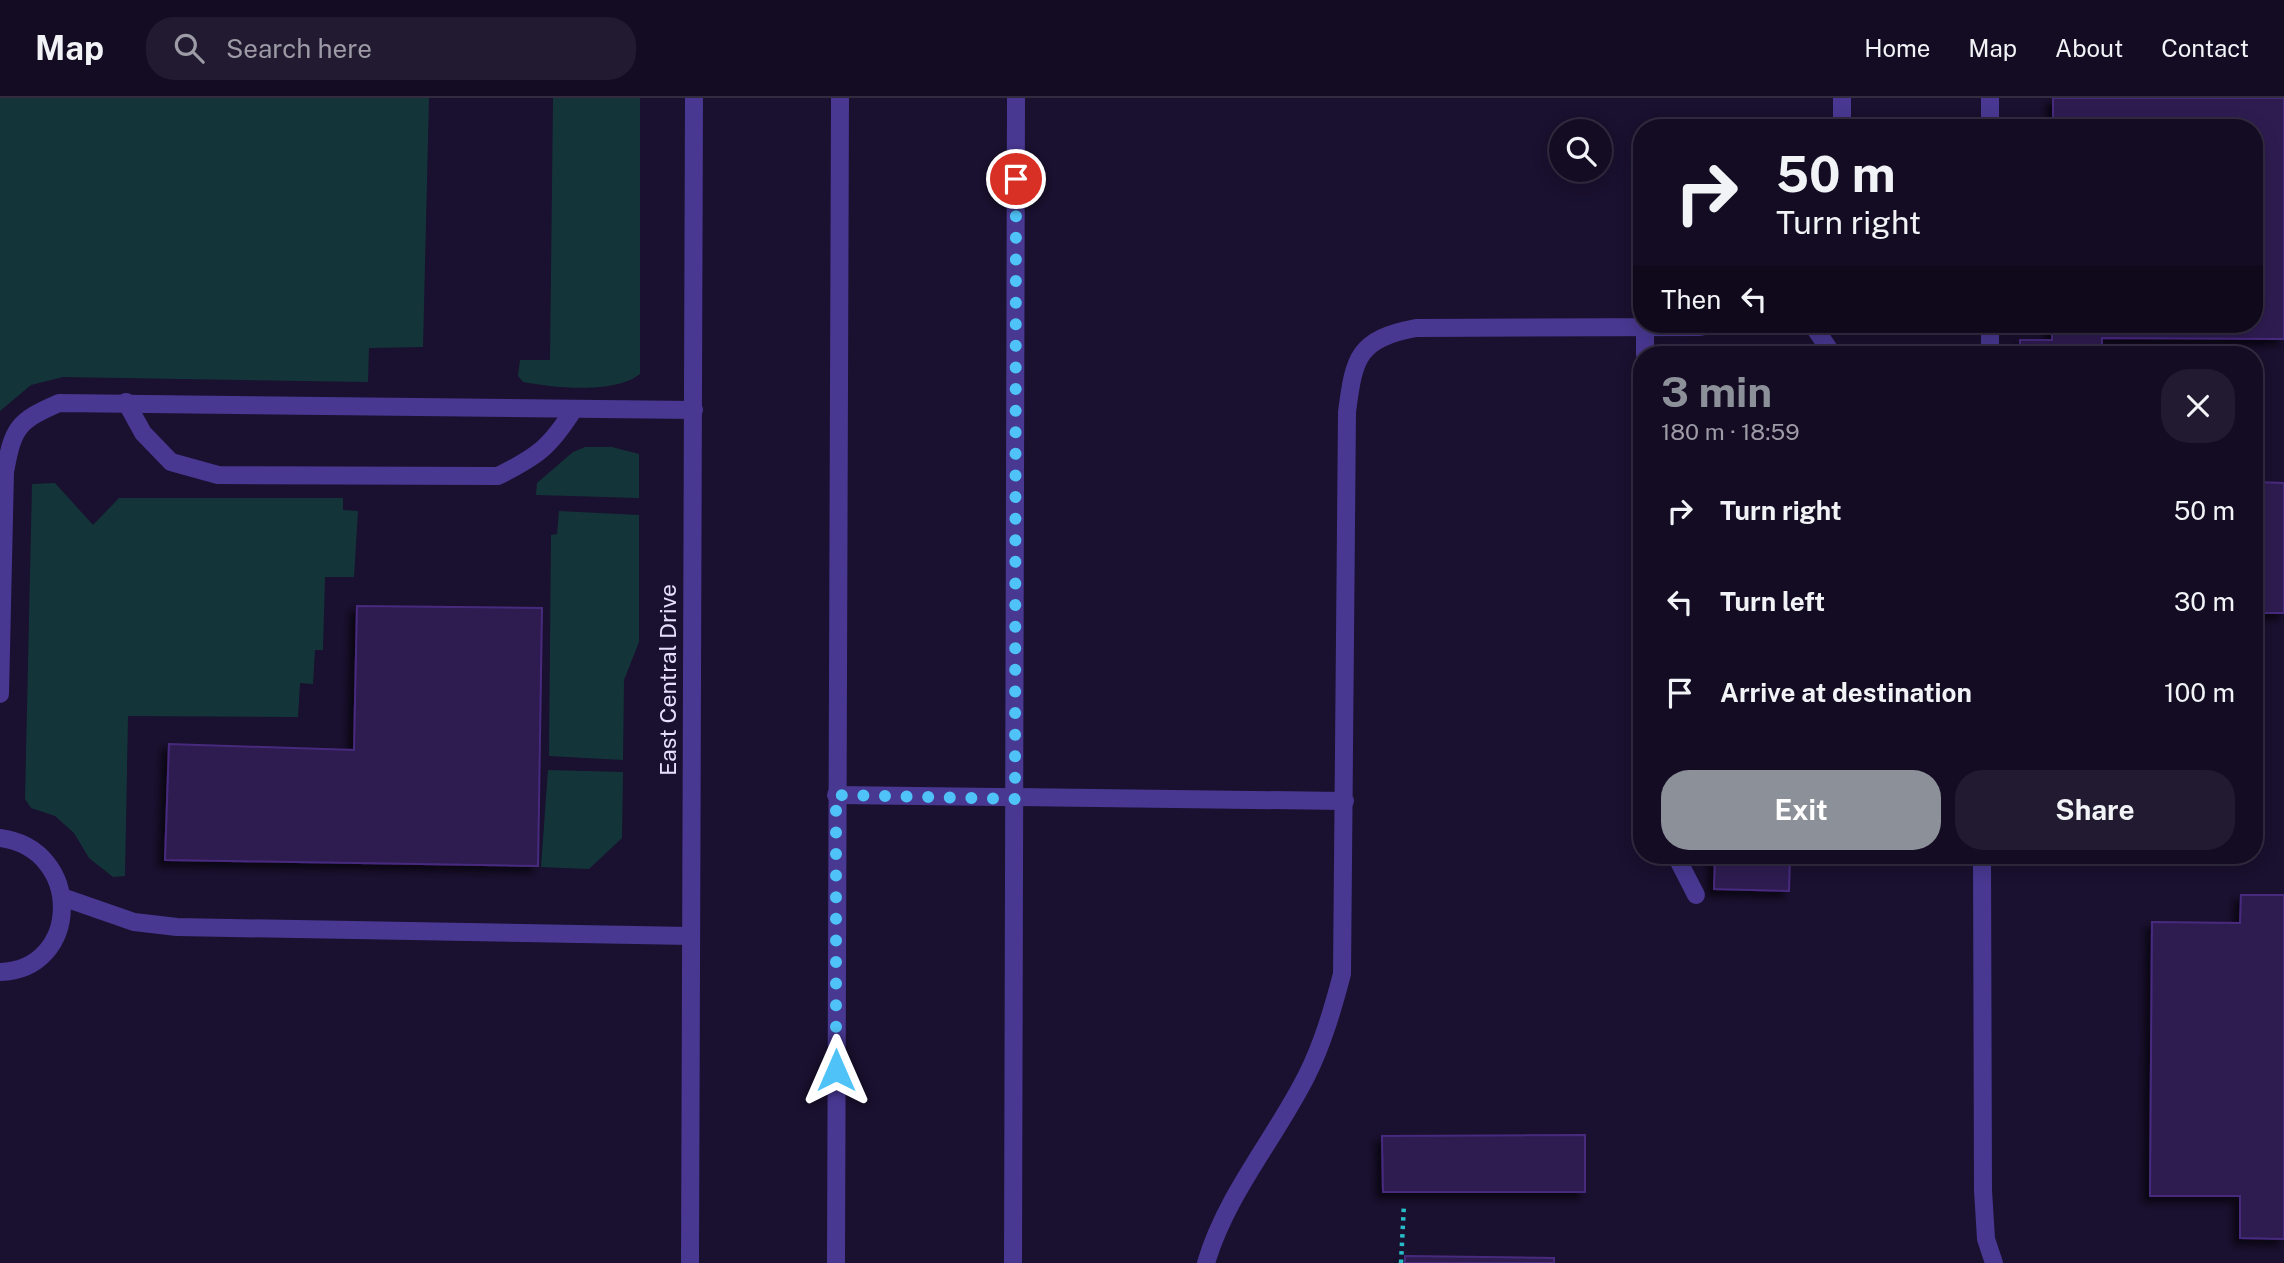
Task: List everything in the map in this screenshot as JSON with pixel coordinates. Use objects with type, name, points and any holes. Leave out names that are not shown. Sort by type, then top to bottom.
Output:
[{"type":"street","name":"East Central Drive","points":[[690,1263],[694,98]]},
{"type":"street","points":[[836,1263],[840,98]]},
{"type":"street","points":[[1013,1263],[1016,98]]},
{"type":"street","points":[[1842,98],[1842,119]]},
{"type":"street","points":[[1990,98],[1990,119]]},
{"type":"street","points":[[1206,1263],[1221,1221],[1307,1076],[1330,1017],[1342,974],[1345,938],[1347,412],[1352,377],[1362,351],[1386,334],[1416,328],[1633,327]]},
{"type":"street","points":[[126,402],[143,433],[172,462],[218,475],[498,476],[534,458],[557,435],[574,409]]},
{"type":"street","points":[[0,694],[5,472],[11,441],[26,417],[59,403],[491,405],[694,410]]},
{"type":"street","points":[[836,795],[1345,801]]},
{"type":"street","points":[[0,838],[14,840],[34,850],[51,866],[62,897],[58,930],[47,949],[31,964],[10,972],[0,972]]},
{"type":"street","points":[[1680,864],[1696,895]]},
{"type":"street","points":[[1982,864],[1983,1190],[1986,1239],[1994,1263]]},
{"type":"street","points":[[62,897],[134,922],[177,927],[691,936]]},
{"type":"path","points":[[1401,1263],[1404,1204]]},
{"type":"green space","points":[[0,98],[429,98],[423,347],[369,348],[368,382],[63,377],[31,385],[0,411]]},
{"type":"green space","points":[[553,98],[640,98],[640,374],[616,385],[584,388],[551,386],[523,382],[518,376],[520,360],[550,360]]},
{"type":"green space","points":[[585,447],[612,447],[639,454],[639,498],[536,495],[537,483],[573,452]]},
{"type":"green space","points":[[55,483],[93,525],[119,498],[343,498],[343,510],[358,511],[354,577],[325,577],[323,650],[315,650],[313,684],[300,683],[298,717],[128,716],[125,876],[113,877],[89,858],[74,833],[55,816],[31,808],[25,799],[32,484]]},
{"type":"green space","points":[[559,511],[639,515],[639,642],[624,680],[623,760],[549,756],[551,535],[557,534]]},
{"type":"green space","points":[[548,770],[623,772],[622,838],[589,869],[541,867]]},
{"type":"building","points":[[2053,98],[2284,98],[2284,339],[2102,338],[2102,346],[2020,346],[2020,340],[2052,340],[2052,333],[2263,333],[2263,119],[2053,119]]},
{"type":"building","points":[[2263,482],[2284,483],[2284,613],[2263,613]]},
{"type":"building","points":[[357,606],[542,608],[538,866],[165,860],[169,744],[354,750]]},
{"type":"building","points":[[1715,864],[1790,864],[1789,891],[1714,889]]},
{"type":"building","points":[[2241,895],[2284,895],[2284,1239],[2240,1238],[2240,1196],[2150,1196],[2152,922],[2240,923]]},
{"type":"building","points":[[1585,1135],[1585,1192],[1383,1192],[1382,1136]]},
{"type":"building","points":[[1405,1256],[1554,1258],[1554,1263],[1405,1263]]},
{"type":"route","points":[[836,1070],[836,795],[1015,799],[1016,179]]}]
